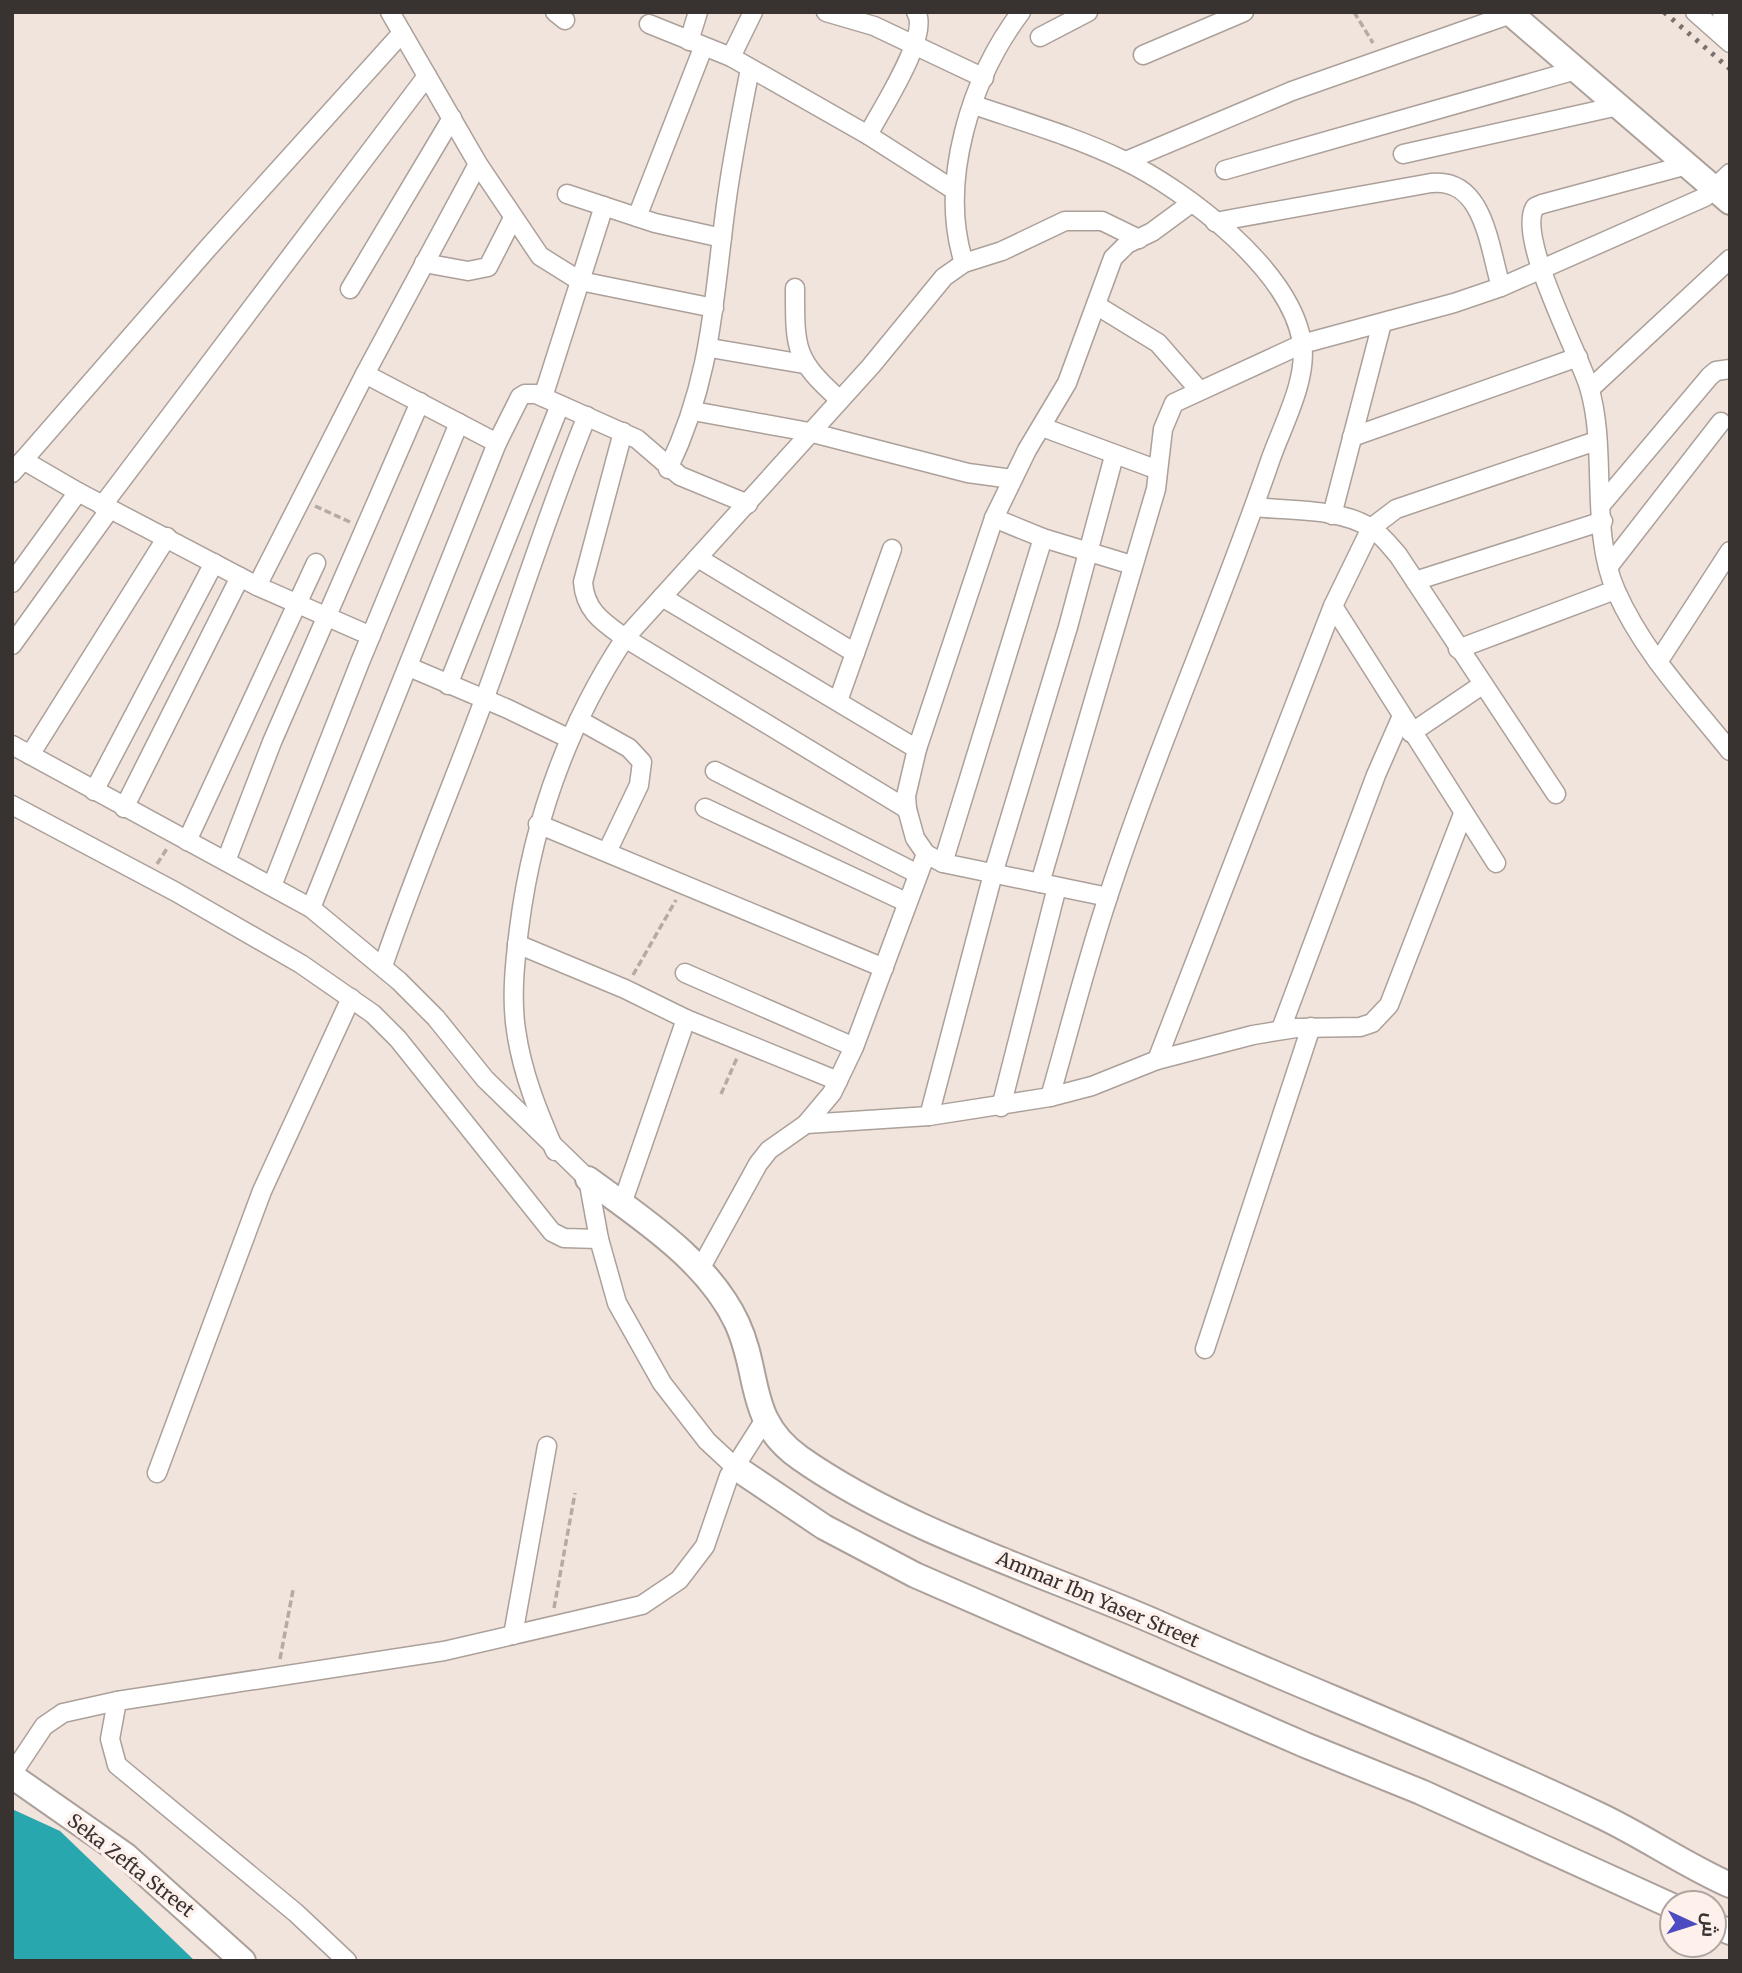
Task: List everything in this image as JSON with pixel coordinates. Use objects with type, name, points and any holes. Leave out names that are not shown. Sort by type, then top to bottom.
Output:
[{"type":"street","points":[[390,12],[478,164],[540,256],[580,281],[714,308]]},
{"type":"street","points":[[637,217],[696,45],[698,12]]},
{"type":"street","points":[[731,57],[752,12]]},
{"type":"street","points":[[826,12],[874,26],[984,78]]},
{"type":"street","points":[[868,135],[915,46],[921,30],[916,12]]},
{"type":"street","points":[[964,263],[955,229],[954,190],[974,105],[984,78],[1021,12]]},
{"type":"street","points":[[1040,37],[1087,12]]},
{"type":"street","points":[[1143,55],[1244,12]]},
{"type":"street","points":[[1695,12],[1730,43]]},
{"type":"street","points":[[1126,161],[1292,91],[1510,13],[1687,165],[1725,186]]},
{"type":"street","points":[[649,24],[731,57],[868,135],[954,190]]},
{"type":"street","points":[[371,636],[257,586],[78,492],[18,466],[402,33]]},
{"type":"street","points":[[668,469],[693,411],[710,348],[722,238],[750,69]]},
{"type":"street","points":[[1225,170],[1576,70]]},
{"type":"street","points":[[12,645],[106,508],[427,76]]},
{"type":"street","points":[[974,105],[1080,141],[1126,161],[1215,222],[1268,272],[1289,305],[1302,344],[1299,377],[1255,507],[1108,897],[1050,1097]]},
{"type":"street","points":[[1403,154],[1618,106]]},
{"type":"street","points":[[350,289],[452,118]]},
{"type":"street","points":[[257,586],[365,374],[478,164]]},
{"type":"street","points":[[1687,165],[1535,207],[1530,222],[1541,270],[1590,388],[1602,513],[1615,590],[1658,662],[1728,743]]},
{"type":"street","points":[[1215,222],[1431,183],[1450,183],[1461,186],[1478,210],[1501,287]]},
{"type":"street","points":[[1001,1107],[1048,885],[1132,565],[1156,489],[1163,429],[1174,403],[1302,344],[1501,287],[1725,186]]},
{"type":"street","points":[[567,194],[637,217],[722,238]]},
{"type":"street","points":[[1108,897],[943,863],[926,854],[915,838],[906,809],[906,796],[917,749],[994,518],[1012,479],[1081,353],[1113,258],[1120,250],[1190,204]]},
{"type":"street","points":[[543,397],[604,206]]},
{"type":"street","points":[[424,264],[468,271],[488,267],[513,218]]},
{"type":"street","points":[[555,1151],[532,1099],[516,1029],[517,944],[525,882],[538,824],[570,739],[599,677],[625,638],[840,400],[944,276],[964,263],[1002,251],[1065,222],[1102,221],[1139,239]]},
{"type":"street","points":[[1590,388],[1730,259]]},
{"type":"street","points":[[795,288],[796,335],[804,364],[840,400]]},
{"type":"street","points":[[1096,305],[1158,343],[1199,390]]},
{"type":"street","points":[[1332,515],[1382,323]]},
{"type":"street","points":[[710,348],[804,364]]},
{"type":"street","points":[[1352,437],[1578,357]]},
{"type":"street","points":[[1415,581],[1602,513],[1710,376],[1722,369],[1730,369]]},
{"type":"street","points":[[365,374],[498,443]]},
{"type":"street","points":[[311,908],[498,443],[520,397],[529,393],[543,397],[623,432],[637,439],[668,469],[748,504]]},
{"type":"street","points":[[226,861],[272,742],[328,619],[420,402]]},
{"type":"street","points":[[448,685],[560,405]]},
{"type":"street","points":[[693,411],[809,432],[968,472],[1012,479]]},
{"type":"street","points":[[383,967],[410,890],[485,699],[551,507],[587,416]]},
{"type":"street","points":[[1609,566],[1721,422]]},
{"type":"street","points":[[272,886],[459,423]]},
{"type":"street","points":[[1042,427],[1114,456],[1158,470]]},
{"type":"street","points":[[623,432],[583,582],[584,595],[595,616],[625,638],[906,809]]},
{"type":"street","points":[[1157,1060],[1333,606],[1371,528],[1396,509],[1596,441]]},
{"type":"street","points":[[929,1116],[993,874],[1089,553],[1114,456]]},
{"type":"street","points":[[12,583],[78,492]]},
{"type":"street","points":[[1255,507],[1332,515],[1371,528],[1398,555],[1556,794]]},
{"type":"street","points":[[994,518],[1043,538],[1132,565]]},
{"type":"street","points":[[30,755],[167,537]]},
{"type":"street","points":[[943,863],[1043,538]]},
{"type":"street","points":[[838,701],[892,548]]},
{"type":"street","points":[[1658,662],[1730,551]]},
{"type":"street","points":[[698,558],[855,653]]},
{"type":"street","points":[[94,792],[214,563]]},
{"type":"street","points":[[187,841],[316,563]]},
{"type":"street","points":[[124,808],[240,577]]},
{"type":"street","points":[[1458,649],[1615,590]]},
{"type":"street","points":[[662,597],[917,749]]},
{"type":"street","points":[[1333,606],[1406,726],[1496,863]]},
{"type":"street","points":[[409,667],[570,739]]},
{"type":"street","points":[[1281,1029],[1376,775],[1406,726],[1482,685]]},
{"type":"street","points":[[579,720],[629,748],[642,762],[639,785],[607,852]]},
{"type":"street","points":[[12,745],[311,908],[383,967],[436,1018],[485,1079],[555,1151],[588,1180],[599,1239],[617,1303],[657,1374],[707,1441],[824,1527],[915,1575],[1305,1745],[1421,1792],[1658,1900]]},
{"type":"street","points":[[715,771],[918,874]]},
{"type":"street","points":[[12,805],[176,892],[301,964],[351,998],[398,1039],[547,1227],[564,1238],[599,1239]]},
{"type":"street","points":[[705,808],[906,902]]},
{"type":"street","points":[[806,1124],[929,1116],[1001,1107],[1092,1086],[1157,1060],[1281,1029],[1360,1027],[1372,1023],[1389,1005],[1464,814]]},
{"type":"street","points":[[538,824],[884,968]]},
{"type":"street","points":[[699,1270],[758,1164],[769,1150],[806,1124],[821,1109],[838,1081],[854,1047],[926,854]]},
{"type":"street","points":[[517,944],[625,989],[686,1019],[838,1081]]},
{"type":"street","points":[[685,973],[854,1047]]},
{"type":"street","points":[[156,1473],[262,1191],[351,998]]},
{"type":"street","points":[[622,1204],[686,1019]]},
{"type":"street","points":[[1205,1349],[1311,1027]]},
{"type":"street","name":"Ammar Ibn Yaser Street","points":[[588,1180],[622,1204],[699,1270],[719,1292],[738,1324],[759,1430],[843,1485],[921,1525],[1100,1598],[1579,1807],[1730,1885]]},
{"type":"street","points":[[12,1775],[37,1735],[54,1718],[74,1710],[117,1701],[444,1651],[628,1610],[654,1599],[679,1580],[711,1534],[725,1487],[759,1430]]},
{"type":"street","points":[[513,1635],[547,1446]]},
{"type":"street","points":[[117,1701],[110,1740],[117,1765],[296,1913],[347,1961]]},
{"type":"street","name":"Seka Zefta Street","points":[[12,1775],[125,1855],[243,1961]]},
{"type":"path","points":[[1354,12],[1382,58]]},
{"type":"path","points":[[153,872],[168,847]]},
{"type":"path","points":[[625,989],[685,884]]},
{"type":"path","points":[[721,1094],[744,1041]]},
{"type":"path","points":[[551,1628],[575,1493]]},
{"type":"path","points":[[276,1678],[293,1590]]},
{"type":"water","points":[[12,1809],[60,1831],[195,1961],[12,1961]]},
{"type":"railway","points":[[1664,12],[1730,69]]}]
